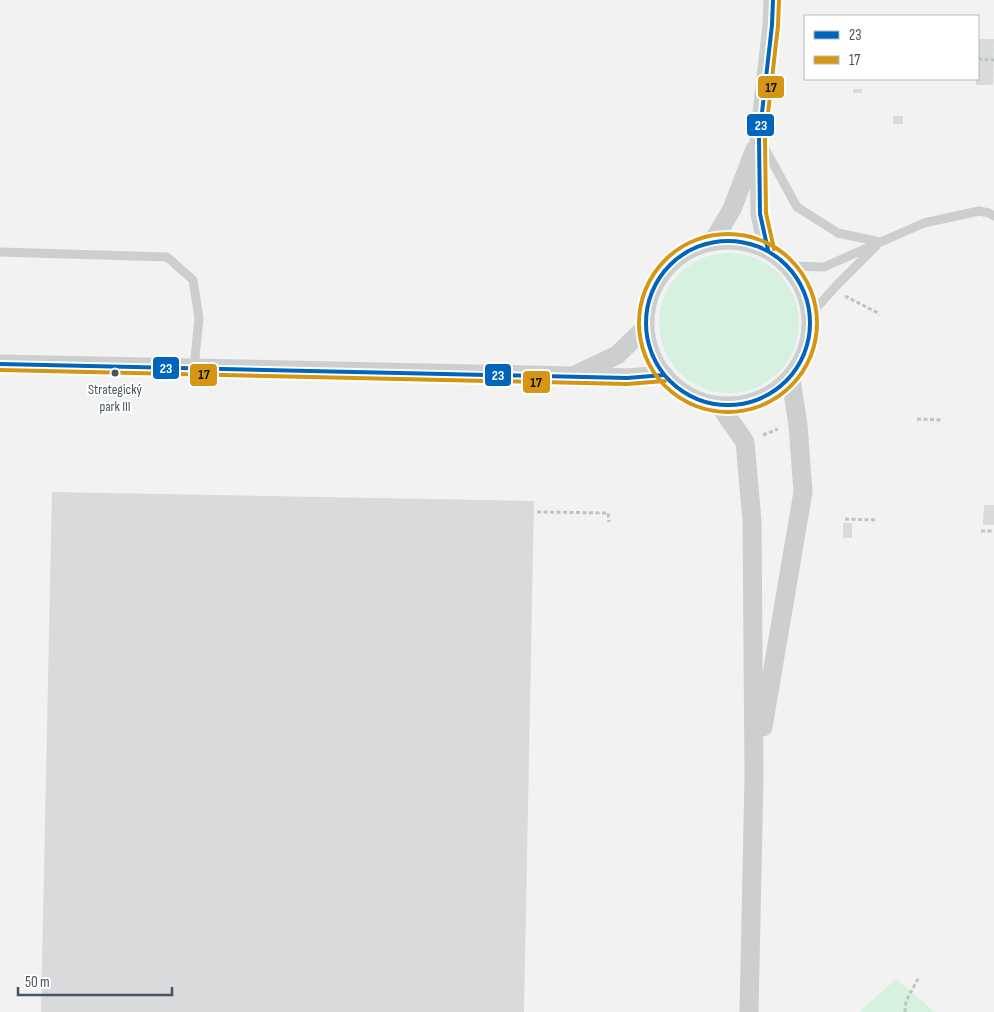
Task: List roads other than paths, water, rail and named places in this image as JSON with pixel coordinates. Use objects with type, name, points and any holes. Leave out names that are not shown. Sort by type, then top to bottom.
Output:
[{"type":"street","points":[[768,250],[760,214],[759,139],[772,25],[773,0]]},
{"type":"street","points":[[713,241],[732,209],[759,139]]},
{"type":"street","points":[[713,241],[743,241],[768,250],[789,266],[804,288],[811,314],[810,340],[801,364],[790,379],[762,399],[742,405],[720,406],[698,401],[680,390],[664,376],[652,357],[645,328],[649,298],[663,272],[685,252],[713,241]]},
{"type":"street","points":[[574,376],[617,355],[645,328]]},
{"type":"street","points":[[0,364],[627,378],[664,376]]},
{"type":"street","points":[[754,778],[802,492],[798,425],[790,379]]},
{"type":"street","points":[[720,406],[745,442],[752,520],[754,778],[749,1012]]},
{"type":"lane","points":[[759,139],[797,207],[838,233],[880,242]]},
{"type":"lane","points":[[789,266],[824,267],[924,223],[980,210],[994,216]]},
{"type":"lane","points":[[811,314],[880,242]]},
{"type":"lane","points":[[0,252],[167,257],[193,280],[199,318],[194,368]]},
{"type":"place","name":"Strategický park III","points":[[115,373]]}]
